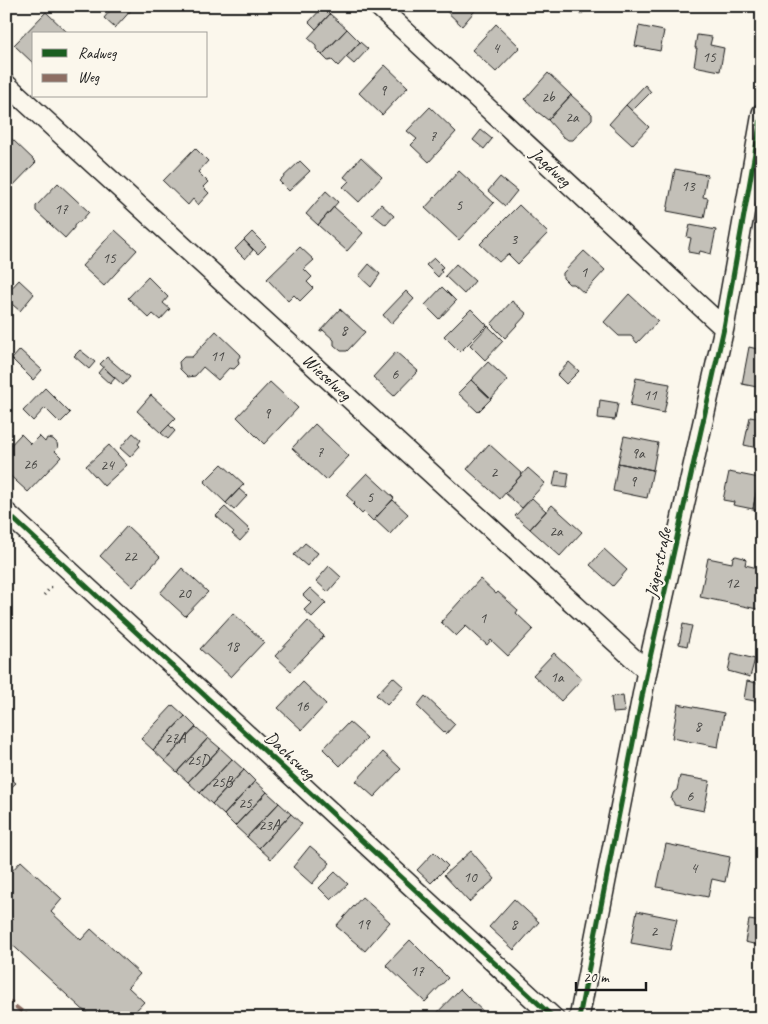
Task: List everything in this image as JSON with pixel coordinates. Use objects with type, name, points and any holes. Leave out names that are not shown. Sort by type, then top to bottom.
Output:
[{"type":"street","name":"Jagdweg","points":[[378,6],[724,328]]},
{"type":"street","name":"Wieselweg","points":[[6,84],[648,671]]},
{"type":"street","name":"Jägerstraße","points":[[579,1018],[648,671],[724,328],[762,113]]},
{"type":"street","name":"Dachsweg","points":[[6,512],[554,1018]]},
{"type":"building","points":[[114,6],[135,6],[115,28],[104,18]]},
{"type":"building","points":[[441,6],[479,6],[462,26]]},
{"type":"building","points":[[571,6],[589,6],[581,15]]},
{"type":"building","points":[[323,7],[330,14],[316,29],[309,22]]},
{"type":"building","points":[[46,12],[67,32],[32,32],[32,62],[14,45]]},
{"type":"building","points":[[330,14],[347,29],[322,55],[316,49],[316,45],[308,38]]},
{"type":"building","points":[[496,24],[520,47],[496,72],[472,50]]},
{"type":"building","points":[[639,26],[664,31],[660,51],[635,46]]},
{"type":"building","points":[[347,29],[360,42],[338,66],[332,60],[328,61],[322,55]]},
{"type":"building","points":[[697,35],[712,37],[710,45],[724,48],[720,71],[694,66]]},
{"type":"building","points":[[360,42],[368,49],[354,64],[346,57]]},
{"type":"building","points":[[385,65],[408,87],[382,115],[359,93]]},
{"type":"building","points":[[548,73],[571,95],[548,120],[538,113],[525,99]]},
{"type":"building","points":[[645,85],[651,92],[632,111],[626,105]]},
{"type":"building","points":[[571,95],[592,114],[592,119],[573,140],[568,140],[548,120]]},
{"type":"building","points":[[626,105],[649,127],[632,145],[609,124]]},
{"type":"building","points":[[430,107],[456,132],[429,162],[411,145],[417,139],[407,131]]},
{"type":"building","points":[[481,130],[492,139],[484,149],[473,140]]},
{"type":"building","points":[[12,139],[36,162],[6,193],[6,146]]},
{"type":"building","points":[[195,148],[208,161],[198,172],[208,182],[203,187],[209,193],[198,205],[193,199],[188,205],[163,181]]},
{"type":"building","points":[[361,157],[382,177],[359,202],[343,187],[349,181],[344,177]]},
{"type":"building","points":[[300,161],[310,171],[289,191],[279,181]]},
{"type":"building","points":[[675,169],[707,175],[703,197],[708,198],[704,218],[667,211]]},
{"type":"building","points":[[459,171],[494,203],[459,240],[425,208]]},
{"type":"building","points":[[500,177],[517,191],[505,206],[488,191]]},
{"type":"building","points":[[58,183],[89,212],[80,222],[77,222],[65,238],[36,211],[36,206]]},
{"type":"building","points":[[326,191],[338,202],[318,225],[306,214]]},
{"type":"building","points":[[381,204],[394,216],[386,225],[372,214]]},
{"type":"building","points":[[519,205],[548,233],[518,264],[508,254],[499,262],[480,244]]},
{"type":"building","points":[[334,207],[363,233],[347,251],[318,225]]},
{"type":"building","points":[[690,225],[716,230],[711,254],[700,251],[699,254],[688,252],[691,238],[687,237]]},
{"type":"building","points":[[115,230],[137,250],[104,286],[82,266]]},
{"type":"building","points":[[252,232],[266,246],[258,254],[244,240]]},
{"type":"building","points":[[244,240],[253,250],[245,259],[235,249]]},
{"type":"building","points":[[300,247],[314,260],[304,269],[312,277],[307,282],[313,288],[300,301],[294,295],[288,301],[267,279]]},
{"type":"building","points":[[584,251],[605,270],[584,293],[574,284],[569,284],[563,278],[563,273]]},
{"type":"building","points":[[434,258],[443,267],[438,277],[426,265]]},
{"type":"building","points":[[369,264],[380,274],[371,287],[359,276]]},
{"type":"building","points":[[456,264],[475,281],[464,294],[445,276]]},
{"type":"building","points":[[148,277],[168,297],[163,303],[170,309],[160,320],[153,314],[149,318],[128,298]]},
{"type":"building","points":[[19,280],[34,294],[20,311],[6,299],[6,294]]},
{"type":"building","points":[[442,287],[456,301],[439,319],[425,305]]},
{"type":"building","points":[[406,291],[414,299],[391,324],[383,315]]},
{"type":"building","points":[[629,294],[658,321],[637,343],[631,336],[619,336],[604,322]]},
{"type":"building","points":[[512,301],[527,314],[505,338],[491,324]]},
{"type":"building","points":[[340,309],[365,332],[347,351],[341,351],[334,345],[334,340],[323,330],[320,332]]},
{"type":"building","points":[[471,309],[487,325],[460,352],[444,336]]},
{"type":"building","points":[[488,326],[503,341],[485,360],[470,345]]},
{"type":"building","points":[[216,331],[241,355],[238,359],[239,364],[234,369],[229,368],[218,380],[203,367],[195,376],[188,377],[180,369],[179,362],[184,357],[192,357]]},
{"type":"building","points":[[749,347],[762,350],[762,388],[742,384]]},
{"type":"building","points":[[20,350],[42,370],[33,380],[12,359]]},
{"type":"building","points":[[80,350],[95,362],[89,369],[74,356]]},
{"type":"building","points":[[396,352],[418,371],[394,396],[373,377]]},
{"type":"building","points":[[107,357],[130,377],[123,385],[100,364]]},
{"type":"building","points":[[488,362],[508,380],[491,399],[471,380]]},
{"type":"building","points":[[569,362],[579,371],[566,384],[557,375]]},
{"type":"building","points":[[103,367],[115,378],[110,384],[98,373]]},
{"type":"building","points":[[636,378],[670,384],[664,413],[630,406]]},
{"type":"building","points":[[471,380],[491,399],[478,412],[458,393]]},
{"type":"building","points":[[270,382],[298,408],[264,444],[237,417]]},
{"type":"building","points":[[45,388],[70,413],[60,423],[45,408],[33,421],[23,411]]},
{"type":"building","points":[[151,395],[176,418],[161,433],[137,411]]},
{"type":"building","points":[[600,400],[618,403],[615,420],[598,418]]},
{"type":"building","points":[[750,417],[762,419],[762,449],[744,445]]},
{"type":"building","points":[[315,424],[349,456],[326,480],[292,448]]},
{"type":"building","points":[[169,425],[175,431],[168,439],[161,433]]},
{"type":"building","points":[[133,433],[141,440],[138,444],[140,446],[130,457],[120,448]]},
{"type":"building","points":[[21,434],[31,444],[39,436],[45,442],[47,438],[53,439],[57,443],[58,448],[55,451],[61,457],[28,492],[6,472],[6,450]]},
{"type":"building","points":[[624,436],[658,443],[653,470],[618,463]]},
{"type":"building","points":[[489,444],[522,474],[500,499],[467,469]]},
{"type":"building","points":[[109,445],[127,465],[104,486],[86,466]]},
{"type":"building","points":[[618,463],[653,470],[647,498],[613,491]]},
{"type":"building","points":[[222,464],[244,484],[226,503],[204,482]]},
{"type":"building","points":[[528,468],[545,483],[522,508],[505,493]]},
{"type":"building","points":[[556,471],[569,473],[567,488],[553,486]]},
{"type":"building","points":[[729,472],[759,478],[753,509],[733,505],[734,502],[723,500]]},
{"type":"building","points":[[367,473],[394,498],[373,521],[364,512],[362,514],[353,505],[355,503],[346,495]]},
{"type":"building","points":[[759,478],[762,479],[762,511],[753,509]]},
{"type":"building","points":[[239,489],[247,496],[234,510],[226,503]]},
{"type":"building","points":[[532,498],[546,511],[530,529],[515,516]]},
{"type":"building","points":[[393,500],[408,514],[390,534],[374,519]]},
{"type":"building","points":[[552,505],[582,532],[560,556],[530,529]]},
{"type":"building","points":[[225,507],[250,530],[240,541],[232,534],[234,532],[216,516]]},
{"type":"building","points":[[127,526],[160,557],[133,587],[100,556]]},
{"type":"building","points":[[305,543],[318,553],[307,566],[294,555]]},
{"type":"building","points":[[604,549],[627,570],[613,586],[590,565]]},
{"type":"building","points":[[736,556],[746,560],[745,565],[762,569],[762,610],[700,597],[708,558],[732,563],[733,557]]},
{"type":"building","points":[[329,566],[341,577],[328,592],[316,581]]},
{"type":"building","points":[[182,568],[208,592],[185,616],[160,593]]},
{"type":"building","points":[[480,579],[496,594],[498,592],[518,610],[516,613],[533,629],[508,656],[491,640],[487,645],[466,626],[456,636],[441,622]]},
{"type":"building","points":[[310,588],[326,603],[312,617],[304,610],[311,603],[303,595]]},
{"type":"building","points":[[233,613],[264,642],[231,677],[200,649]]},
{"type":"building","points":[[308,621],[324,636],[291,671],[275,656]]},
{"type":"building","points":[[683,624],[692,626],[687,646],[679,644]]},
{"type":"building","points":[[554,653],[582,679],[561,701],[533,675]]},
{"type":"building","points":[[732,653],[755,659],[750,677],[728,671]]},
{"type":"building","points":[[393,677],[404,687],[387,705],[376,695]]},
{"type":"building","points":[[747,681],[762,684],[760,702],[744,699]]},
{"type":"building","points":[[303,682],[326,704],[302,730],[278,708]]},
{"type":"building","points":[[623,695],[625,712],[613,713],[611,697]]},
{"type":"building","points":[[425,696],[455,724],[446,734],[417,706]]},
{"type":"building","points":[[678,704],[724,713],[718,747],[672,738]]},
{"type":"building","points":[[173,705],[185,716],[153,750],[141,739]]},
{"type":"building","points":[[185,716],[196,727],[165,761],[153,750]]},
{"type":"building","points":[[349,722],[367,738],[340,766],[323,749]]},
{"type":"building","points":[[196,727],[208,738],[177,772],[165,761]]},
{"type":"building","points":[[208,738],[220,748],[188,782],[177,772]]},
{"type":"building","points":[[220,748],[232,759],[200,793],[188,782]]},
{"type":"building","points":[[383,752],[401,769],[374,797],[356,781]]},
{"type":"building","points":[[232,759],[244,770],[212,804],[200,793]]},
{"type":"building","points":[[244,770],[255,781],[224,815],[212,804]]},
{"type":"building","points":[[6,775],[16,783],[6,792]]},
{"type":"building","points":[[680,776],[710,781],[704,811],[674,805],[671,799],[673,793],[677,790]]},
{"type":"building","points":[[255,781],[267,792],[235,826],[224,815]]},
{"type":"building","points":[[267,792],[279,803],[247,837],[235,826]]},
{"type":"building","points":[[279,803],[291,814],[259,848],[247,837]]},
{"type":"building","points":[[291,814],[302,824],[271,859],[259,848]]},
{"type":"building","points":[[666,844],[730,857],[725,882],[712,879],[708,897],[657,887]]},
{"type":"building","points":[[310,846],[330,863],[312,884],[293,867]]},
{"type":"building","points":[[471,851],[495,879],[469,902],[444,875]]},
{"type":"building","points":[[434,852],[448,866],[431,883],[417,870]]},
{"type":"building","points":[[21,861],[62,899],[51,912],[81,940],[91,929],[140,974],[128,987],[144,1002],[129,1018],[92,1018],[6,939],[6,868],[11,872]]},
{"type":"building","points":[[335,872],[348,884],[331,900],[319,888]]},
{"type":"building","points":[[362,897],[390,922],[365,951],[336,926]]},
{"type":"building","points":[[514,899],[539,922],[514,950],[489,927]]},
{"type":"building","points":[[637,911],[677,919],[670,950],[631,943]]},
{"type":"building","points":[[749,920],[762,922],[762,946],[745,942]]},
{"type":"building","points":[[410,940],[448,978],[425,1002],[386,965]]},
{"type":"building","points":[[460,989],[490,1018],[436,1018],[434,1016]]},
{"type":"marked path","points":[[6,10],[9,6]]},
{"type":"marked path","points":[[6,999],[30,1018]]},
{"type":"cycle path","points":[[579,1018],[647,671],[724,328],[762,113]]},
{"type":"cycle path","points":[[6,512],[554,1018]]}]
